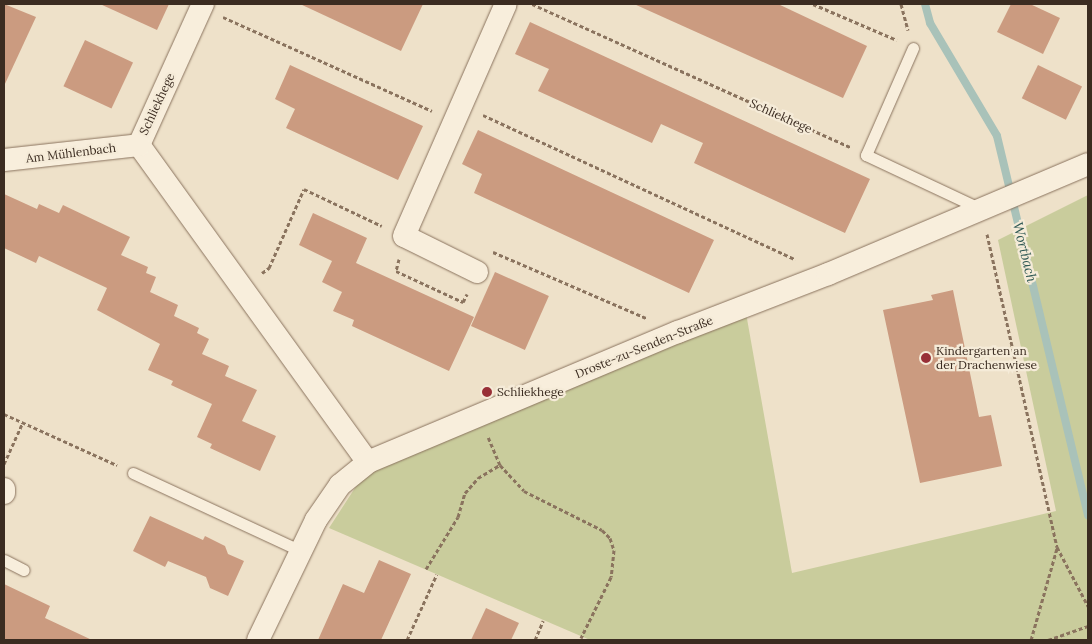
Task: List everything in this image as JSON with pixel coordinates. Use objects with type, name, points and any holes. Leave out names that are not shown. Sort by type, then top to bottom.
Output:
[{"type":"street","points":[[477,272],[404,236],[506,4]]},
{"type":"street","name":"Schliekhege","points":[[202,6],[139,145],[368,462]]},
{"type":"street","name":"Am Mühlenbach","points":[[4,160],[139,145]]},
{"type":"street","name":"Droste-zu-Senden-Straße","points":[[258,640],[299,550],[340,485],[368,462],[1088,164]]},
{"type":"lane","points":[[913,48],[866,155],[988,205]]},
{"type":"lane","points":[[133,473],[299,550]]},
{"type":"lane","points":[[4,560],[24,570]]},
{"type":"path","name":"Schliekhege","points":[[532,4],[866,155]]},
{"type":"path","points":[[813,4],[913,48]]},
{"type":"path","points":[[901,4],[913,48]]},
{"type":"path","points":[[202,6],[459,113],[800,262]]},
{"type":"path","points":[[988,205],[1057,548],[1088,606]]},
{"type":"path","points":[[4,414],[133,473]]},
{"type":"path","points":[[4,464],[23,422]]},
{"type":"path","points":[[486,431],[500,466],[524,491],[602,530],[610,538],[614,550],[611,577],[581,638]]},
{"type":"path","points":[[426,569],[458,517],[465,493],[478,478],[500,466]]},
{"type":"path","points":[[1031,640],[1057,548]]},
{"type":"path","points":[[407,640],[436,574]]},
{"type":"path","points":[[535,640],[543,621]]},
{"type":"path","points":[[1048,640],[1088,626]]},
{"type":"green space","points":[[1088,195],[1088,640],[590,640],[329,528],[366,471],[746,313],[792,573],[1056,511],[998,240]]},
{"type":"building","points":[[4,4],[36,17],[4,86]]},
{"type":"building","points":[[100,4],[169,4],[157,30]]},
{"type":"building","points":[[300,4],[423,4],[401,51]]},
{"type":"building","points":[[634,4],[778,4],[867,46],[843,98]]},
{"type":"building","points":[[1011,4],[1030,4],[1060,18],[1043,54],[997,32]]},
{"type":"building","points":[[530,22],[870,179],[845,233],[694,163],[703,143],[661,124],[652,143],[538,91],[549,69],[515,54]]},
{"type":"building","points":[[85,40],[133,62],[111,109],[63,86]]},
{"type":"building","points":[[290,65],[423,126],[398,180],[286,128],[295,109],[275,99]]},
{"type":"building","points":[[1038,65],[1082,86],[1066,120],[1022,98]]},
{"type":"building","points":[[478,130],[714,240],[689,293],[474,193],[482,174],[462,164]]},
{"type":"building","points":[[4,194],[37,209],[39,204],[59,213],[63,205],[130,237],[121,255],[148,267],[146,273],[156,277],[150,292],[178,305],[174,316],[199,328],[197,333],[209,339],[202,354],[229,366],[225,376],[257,390],[242,421],[276,436],[260,471],[210,448],[212,444],[197,437],[212,404],[171,385],[173,381],[148,370],[160,344],[97,310],[107,288],[39,256],[36,263],[4,248]]},
{"type":"building","points":[[313,213],[367,238],[356,263],[474,317],[449,371],[352,326],[354,320],[333,311],[342,292],[322,282],[332,261],[299,245]]},
{"type":"building","points":[[495,272],[549,296],[525,350],[471,326]]},
{"type":"building","points":[[953,290],[979,417],[991,415],[1002,466],[920,483],[883,310],[933,300],[931,295]]},
{"type":"building","points":[[150,516],[203,540],[205,536],[225,546],[228,554],[244,561],[228,596],[210,588],[206,577],[168,561],[165,567],[133,551]]},
{"type":"building","points":[[379,560],[411,574],[381,640],[318,640],[343,584],[364,593]]},
{"type":"building","points":[[4,584],[50,606],[45,618],[92,640],[4,640]]},
{"type":"building","points":[[486,608],[519,623],[511,640],[471,640]]},
{"type":"waterway","name":"Wortbach","points":[[925,4],[930,23],[997,136],[1088,515]]},
{"type":"place","name":"Kindergarten an der Drachenwiese","points":[[926,358]]},
{"type":"place","name":"Schliekhege","points":[[487,392]]}]
